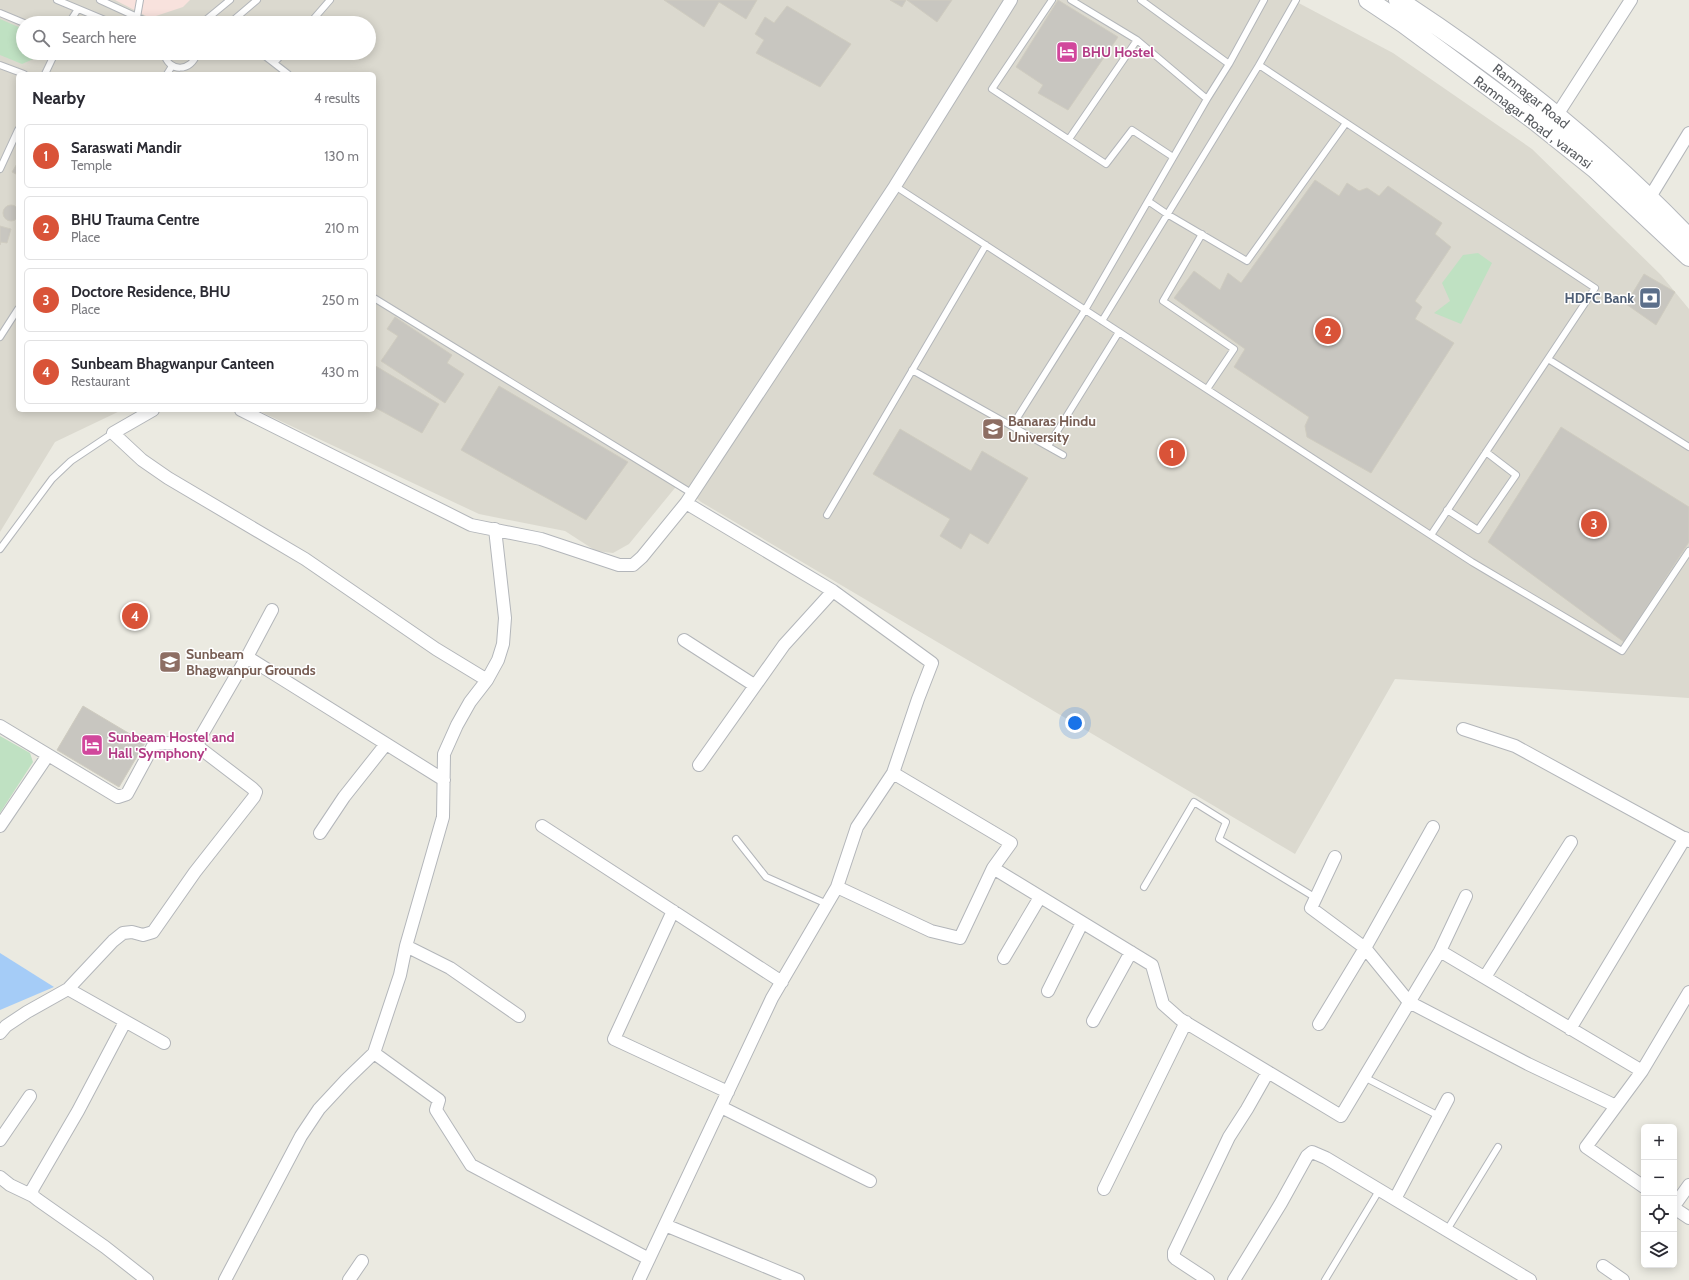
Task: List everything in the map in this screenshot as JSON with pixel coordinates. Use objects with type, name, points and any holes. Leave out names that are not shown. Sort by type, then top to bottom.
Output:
[{"type":"main road","name":"Ramnagar Road , varansi","points":[[1368,0],[1404,24],[1535,121],[1583,159],[1648,217],[1689,257]]},
{"type":"main road","name":"Ramnagar Road","points":[[1398,0],[1479,55],[1557,116],[1650,197],[1689,238]]},
{"type":"street","points":[[246,412],[471,525],[542,539],[619,565],[633,565],[642,557],[690,498],[894,186],[1011,0]]},
{"type":"street","points":[[1557,116],[1631,0]]},
{"type":"street","points":[[1650,197],[1689,133]]},
{"type":"street","points":[[149,412],[113,432],[142,460],[168,478],[305,559],[436,649],[487,680]]},
{"type":"street","points":[[640,1280],[772,998],[837,887],[857,827],[894,773],[918,699],[932,663],[833,591],[690,498]]},
{"type":"street","points":[[225,1280],[301,1136],[319,1109],[374,1053],[400,975],[406,946],[443,816],[444,754],[470,702],[487,680],[498,660],[503,644],[505,618],[495,529]]},
{"type":"street","points":[[700,765],[754,685],[784,645],[833,591]]},
{"type":"street","points":[[0,1033],[6,1026],[27,1012],[68,989],[113,941],[123,933],[132,932],[143,936],[153,932],[196,872],[254,797],[256,792],[252,788],[201,749],[198,744],[272,610]]},
{"type":"street","points":[[684,640],[754,685]]},
{"type":"street","points":[[247,657],[444,780]]},
{"type":"street","points":[[0,726],[118,797],[127,794],[154,744],[170,743],[201,749]]},
{"type":"street","points":[[1463,729],[1515,746],[1687,840],[1570,1029]]},
{"type":"street","points":[[320,834],[344,798],[386,744]]},
{"type":"street","points":[[0,826],[48,755]]},
{"type":"street","points":[[837,887],[930,931],[960,938],[993,868],[1011,843],[894,773]]},
{"type":"street","points":[[542,826],[782,982]]},
{"type":"street","points":[[1319,1024],[1365,948],[1433,827]]},
{"type":"street","points":[[1485,977],[1571,842]]},
{"type":"street","points":[[1335,857],[1311,908],[1365,948],[1410,1002],[1528,1064],[1616,1106]]},
{"type":"street","points":[[993,868],[1152,965],[1163,1004],[1186,1022],[1341,1116],[1440,950],[1466,896]]},
{"type":"street","points":[[1004,958],[1040,897]]},
{"type":"street","points":[[673,911],[614,1039],[728,1092]]},
{"type":"street","points":[[1048,991],[1082,923]]},
{"type":"street","points":[[406,946],[450,968],[519,1016]]},
{"type":"street","points":[[1440,950],[1642,1071]]},
{"type":"street","points":[[1093,1021],[1130,952]]},
{"type":"street","points":[[68,989],[164,1043]]},
{"type":"street","points":[[1641,1185],[1586,1147],[1642,1071],[1689,992]]},
{"type":"street","points":[[33,1196],[34,1186],[78,1111],[125,1022]]},
{"type":"street","points":[[1104,1189],[1186,1022]]},
{"type":"street","points":[[374,1053],[439,1100],[436,1110],[471,1166],[649,1259]]},
{"type":"street","points":[[1208,1280],[1176,1259],[1174,1257],[1174,1252],[1229,1137],[1268,1072]]},
{"type":"street","points":[[0,1140],[30,1096]]},
{"type":"street","points":[[1395,1199],[1448,1099]]},
{"type":"street","points":[[721,1106],[870,1181]]},
{"type":"street","points":[[1234,1280],[1310,1153],[1326,1158],[1380,1189],[1530,1280]]},
{"type":"street","points":[[0,1177],[10,1185],[33,1196],[105,1247],[147,1280]]},
{"type":"street","points":[[1677,1203],[1689,1185]]},
{"type":"street","points":[[1677,1209],[1689,1218]]},
{"type":"street","points":[[665,1226],[798,1280]]},
{"type":"street","points":[[349,1280],[362,1261]]},
{"type":"street","points":[[1603,1266],[1623,1280]]},
{"type":"lane","points":[[57,0],[95,16]]},
{"type":"lane","points":[[100,0],[130,16]]},
{"type":"lane","points":[[138,16],[140,0]]},
{"type":"lane","points":[[211,16],[230,0]]},
{"type":"lane","points":[[238,16],[257,0]]},
{"type":"lane","points":[[316,16],[330,0]]},
{"type":"lane","points":[[1052,0],[992,89],[1106,164],[1132,130],[1174,157]]},
{"type":"lane","points":[[1071,0],[1137,40],[1207,99]]},
{"type":"lane","points":[[1141,0],[1230,64]]},
{"type":"lane","points":[[1012,426],[1085,310],[1207,99],[1230,64],[1264,0]]},
{"type":"lane","points":[[1102,321],[1259,65],[1296,0]]},
{"type":"lane","points":[[74,16],[78,9]]},
{"type":"lane","points":[[0,14],[16,20]]},
{"type":"lane","points":[[1069,139],[1137,40]]},
{"type":"lane","points":[[46,72],[51,60]]},
{"type":"lane","points":[[167,60],[172,66],[183,68],[188,66],[194,60]]},
{"type":"lane","points":[[270,60],[285,72]]},
{"type":"lane","points":[[274,63],[277,60]]},
{"type":"lane","points":[[0,65],[19,72]]},
{"type":"lane","points":[[1259,65],[1595,288],[1430,535]]},
{"type":"lane","points":[[168,72],[172,66]]},
{"type":"lane","points":[[1148,200],[1167,214],[1247,261],[1346,123]]},
{"type":"lane","points":[[0,169],[16,134]]},
{"type":"lane","points":[[894,186],[1472,562],[1622,651],[1689,551]]},
{"type":"lane","points":[[1202,234],[1163,301],[1234,349],[1207,390]]},
{"type":"lane","points":[[827,515],[986,245]]},
{"type":"lane","points":[[376,299],[690,498]]},
{"type":"lane","points":[[0,337],[16,312]]},
{"type":"lane","points":[[1048,446],[1119,332]]},
{"type":"lane","points":[[1548,359],[1689,447]]},
{"type":"lane","points":[[912,370],[1063,455]]},
{"type":"lane","points":[[0,549],[52,479],[71,460],[113,432]]},
{"type":"lane","points":[[1447,510],[1478,530],[1516,475],[1486,452]]},
{"type":"lane","points":[[1144,888],[1194,802],[1226,822],[1219,839],[1316,898]]},
{"type":"lane","points":[[736,839],[766,877],[827,904]]},
{"type":"lane","points":[[1364,1077],[1439,1116]]},
{"type":"lane","points":[[1447,1230],[1498,1147]]},
{"type":"lane","points":[[1325,1280],[1380,1189]]},
{"type":"shaded area","name":"Banaras Hindu University","points":[[0,0],[1293,0],[1393,53],[1532,149],[1661,275],[1689,309],[1689,698],[1395,679],[1295,854],[701,502],[679,483],[629,544],[613,553],[596,551],[565,531],[479,514],[261,412],[376,412],[376,72],[16,72],[16,412],[118,412],[55,442],[0,532]]},
{"type":"shaded area","points":[[115,0],[190,0],[183,7],[156,16],[146,16]]},
{"type":"green space","points":[[0,19],[16,26],[16,60],[31,60],[22,64],[0,55]]},
{"type":"green space","points":[[1478,253],[1492,263],[1461,324],[1434,313],[1450,301],[1442,283],[1463,255]]},
{"type":"green space","points":[[0,736],[30,753],[33,762],[0,813]]},
{"type":"water","points":[[0,953],[54,987],[0,1010]]},
{"type":"building","points":[[664,0],[757,0],[746,19],[719,2],[704,27]]},
{"type":"building","points":[[890,0],[906,0],[902,7]]},
{"type":"building","points":[[907,0],[952,0],[937,22]]},
{"type":"building","name":"BHU Hostel","points":[[1058,0],[1118,37],[1068,110],[1038,93],[1043,85],[1016,67]]},
{"type":"building","points":[[787,6],[851,44],[820,87],[756,53],[764,40],[755,34],[765,17],[774,23]]},
{"type":"building","points":[[16,165],[16,174],[12,172]]},
{"type":"building","points":[[1315,180],[1339,196],[1347,183],[1359,191],[1367,188],[1379,196],[1388,186],[1442,223],[1435,234],[1451,247],[1415,301],[1422,307],[1415,319],[1454,343],[1371,473],[1307,437],[1305,426],[1309,417],[1234,367],[1245,349],[1174,298],[1194,271],[1220,290],[1228,273],[1241,283]]},
{"type":"building","points":[[11,205],[16,207],[16,219],[11,221],[5,219],[3,213],[5,207]]},
{"type":"building","points":[[0,226],[11,229],[7,243],[1,242],[0,245]]},
{"type":"building","name":"HDFC Bank","points":[[1644,274],[1675,292],[1656,325],[1626,304]]},
{"type":"building","points":[[395,317],[452,355],[447,363],[464,374],[445,403],[381,361],[398,336],[387,329]]},
{"type":"building","points":[[376,366],[439,404],[422,433],[376,408]]},
{"type":"building","points":[[499,386],[628,462],[586,520],[461,450]]},
{"type":"building","points":[[1561,427],[1689,507],[1689,542],[1624,642],[1488,542]]},
{"type":"building","points":[[900,429],[971,471],[982,451],[1028,478],[988,544],[970,533],[961,549],[940,536],[950,519],[873,474]]},
{"type":"building","points":[[83,706],[145,743],[119,787],[57,750]]},
{"type":"place","name":"BHU Hostel","points":[[1067,52]]},
{"type":"place","name":"HDFC Bank","points":[[1650,298]]},
{"type":"place","name":"BHU Trauma Centre","points":[[1328,331]]},
{"type":"place","name":"Banaras Hindu University","points":[[993,429]]},
{"type":"place","name":"Saraswati Mandir","points":[[1172,453]]},
{"type":"place","name":"Doctore Residence, BHU","points":[[1594,524]]},
{"type":"place","name":"Sunbeam Bhagwanpur Canteen","points":[[135,616]]},
{"type":"place","name":"Sunbeam Bhagwanpur Grounds","points":[[170,662]]},
{"type":"place","name":"Sunbeam Hostel and Hall 'Symphony'","points":[[92,745]]}]
